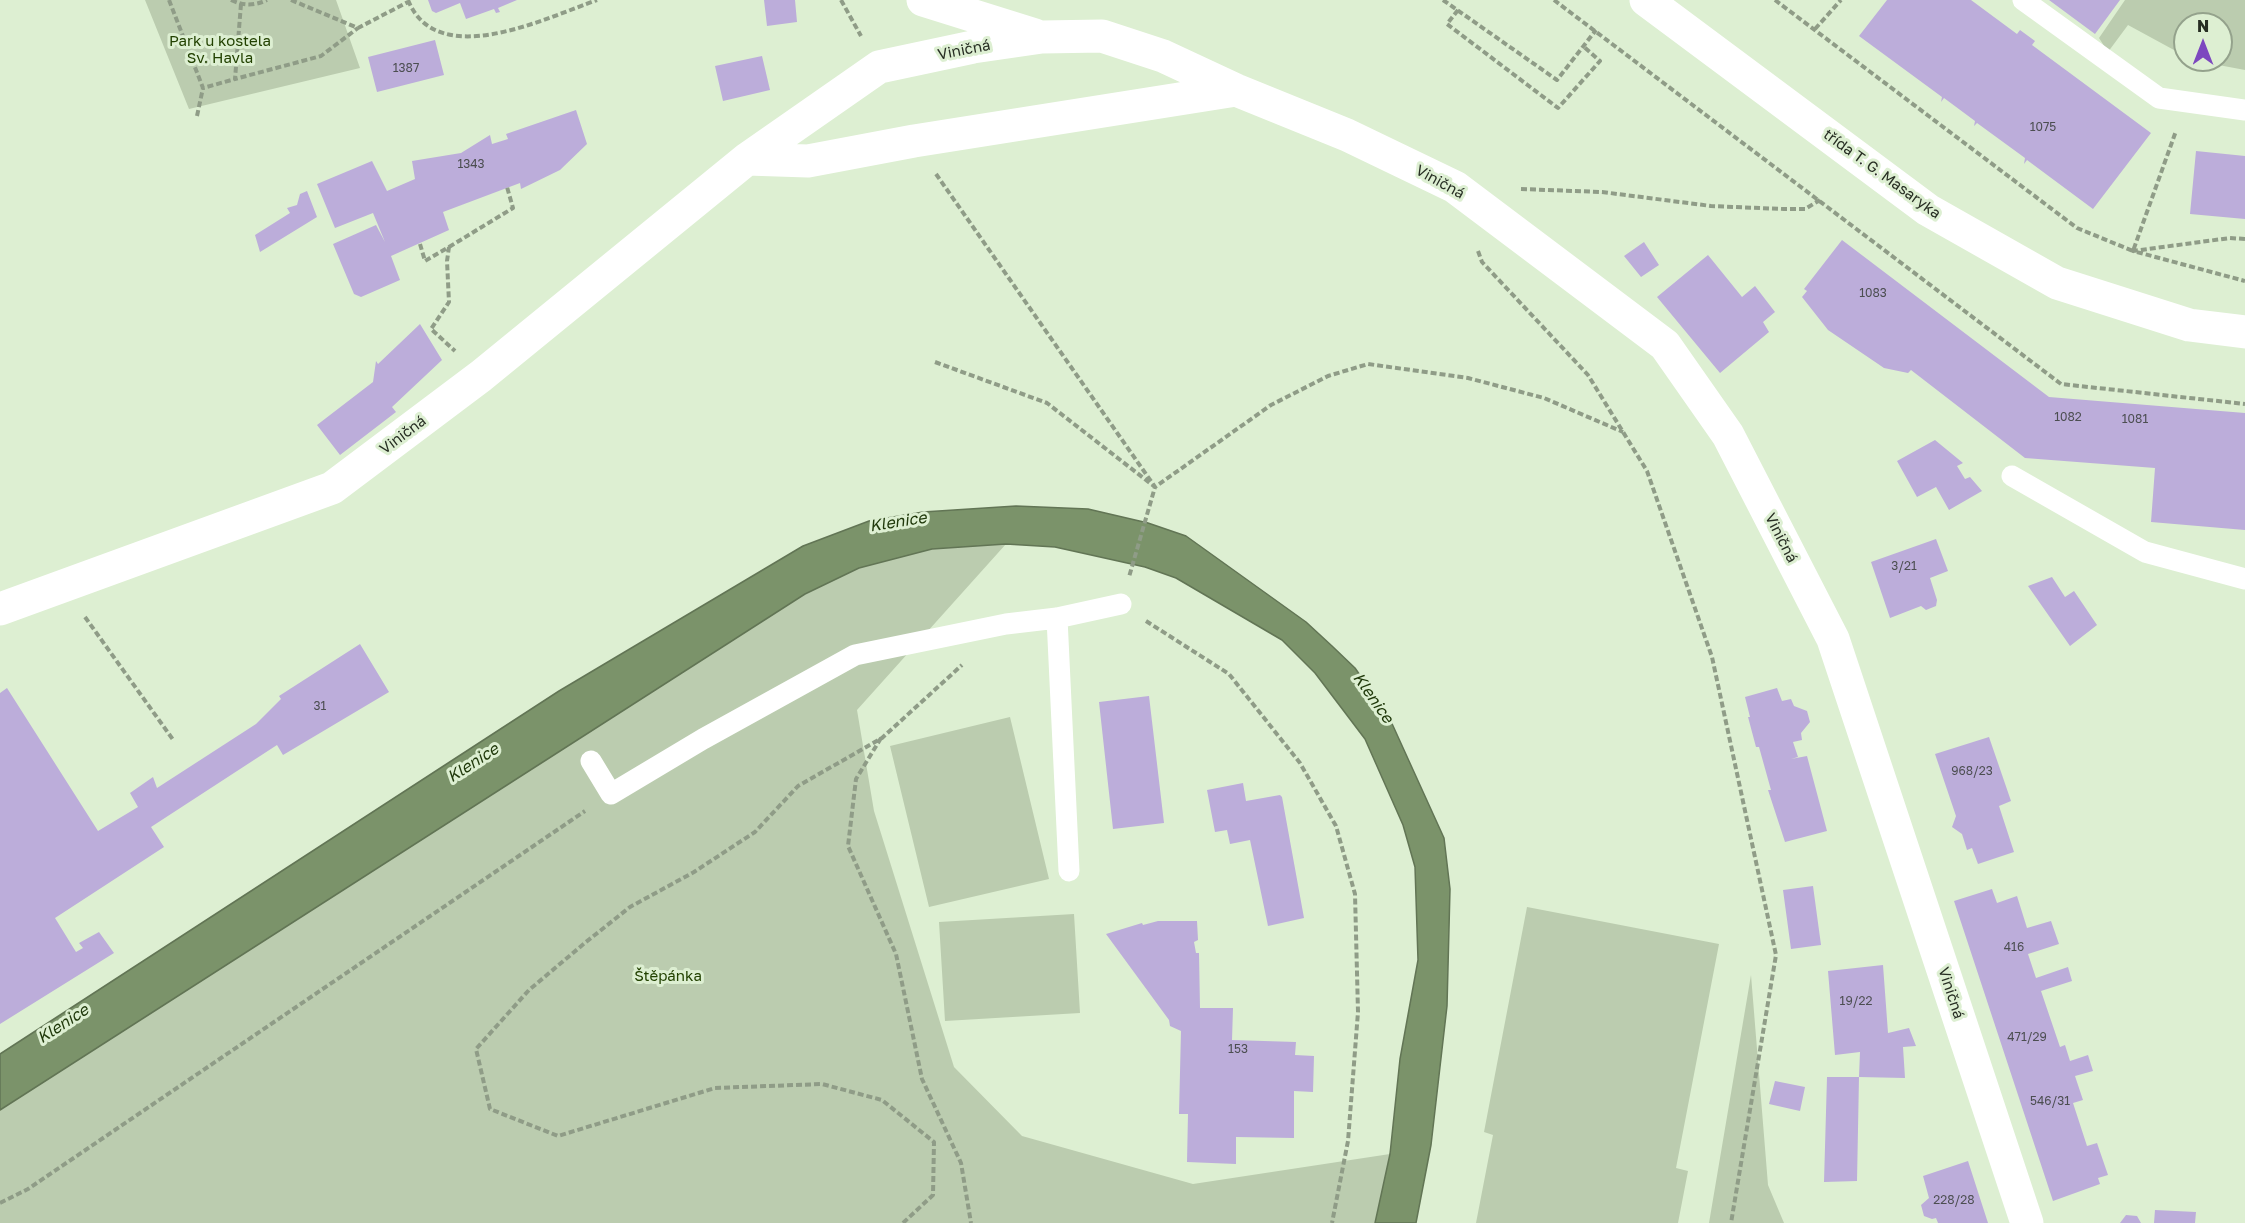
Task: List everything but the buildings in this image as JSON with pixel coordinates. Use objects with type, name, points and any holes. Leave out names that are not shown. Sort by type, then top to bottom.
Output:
[{"type":"street","points":[[923,0],[1042,37]]},
{"type":"street","name":"třída T. G. Masaryka","points":[[1646,0],[1928,210],[2057,283],[2188,325],[2245,332]]},
{"type":"street","name":"Viničná","points":[[0,609],[332,488],[481,376],[747,159],[879,67],[973,47],[1042,37],[1102,36],[1163,56],[1236,90],[1347,135],[1455,187],[1665,345],[1728,435],[1833,639],[2027,1223]]},
{"type":"street","points":[[747,159],[808,161],[914,141],[1236,90]]},
{"type":"lane","points":[[2023,0],[2159,98],[2245,110]]},
{"type":"lane","points":[[2012,476],[2145,552],[2245,579]]},
{"type":"lane","points":[[591,762],[611,794],[703,739],[855,655],[1006,624],[1058,618],[1121,604]]},
{"type":"lane","points":[[1058,618],[1069,871]]},
{"type":"path","points":[[169,0],[203,88],[196,116]]},
{"type":"path","points":[[231,0],[255,5],[267,0]]},
{"type":"path","points":[[291,0],[357,28]]},
{"type":"path","points":[[203,88],[321,56],[357,28],[408,1],[425,27],[457,37],[506,33],[597,0]]},
{"type":"path","points":[[1443,0],[1557,81],[1596,30]]},
{"type":"path","points":[[1554,0],[2061,384],[2245,404]]},
{"type":"path","points":[[1775,0],[2077,228],[2133,250],[2245,281]]},
{"type":"path","points":[[1815,29],[1841,0]]},
{"type":"path","points":[[235,79],[242,4]]},
{"type":"path","points":[[1458,10],[1446,24],[1558,108],[1600,61],[1584,47]]},
{"type":"path","points":[[2133,250],[2187,102]]},
{"type":"path","points":[[914,141],[1155,487]]},
{"type":"path","points":[[420,244],[425,261],[513,208],[507,187]]},
{"type":"path","points":[[1512,189],[1602,192],[1711,206],[1784,209],[1805,209],[1820,200]]},
{"type":"path","points":[[2133,250],[2230,238],[2245,239]]},
{"type":"path","points":[[1475,241],[1482,262],[1588,375],[1647,471],[1712,657],[1776,955],[1731,1223]]},
{"type":"path","points":[[449,247],[447,261],[449,302],[432,329],[481,376]]},
{"type":"path","points":[[935,362],[1047,403],[1155,487]]},
{"type":"path","points":[[1131,572],[1155,487],[1271,405],[1328,376],[1368,364],[1468,378],[1544,398],[1623,432]]},
{"type":"path","points":[[1121,604],[1229,674],[1300,763],[1336,826],[1355,894],[1358,1011],[1348,1141],[1332,1223]]},
{"type":"path","points":[[92,626],[174,741]]},
{"type":"path","points":[[903,1223],[933,1195],[934,1142],[882,1100],[822,1084],[715,1088],[558,1136],[489,1109],[476,1049],[529,990],[630,907],[694,872],[755,832],[798,786],[882,738],[965,662]]},
{"type":"path","points":[[882,738],[856,779],[848,846],[896,954],[922,1079],[962,1163],[971,1223]]},
{"type":"path","points":[[0,1203],[38,1182],[611,794]]},
{"type":"green space","name":"Park u kostela Sv. Havla","points":[[145,0],[336,0],[360,68],[189,109]]},
{"type":"green space","points":[[2125,0],[2245,0],[2245,70],[2233,68],[2233,12],[2173,12],[2173,49],[2128,25],[2108,52],[2099,38]]},
{"type":"green space","name":"Štěpánka","points":[[1006,544],[857,710],[874,811],[954,1067],[1022,1136],[1193,1184],[1390,1154],[1375,1223],[0,1223],[0,1110],[805,594],[859,568],[932,549]]},
{"type":"green space","points":[[1010,717],[1049,879],[929,907],[890,746]]},
{"type":"green space","points":[[1527,907],[1719,944],[1676,1168],[1688,1171],[1678,1223],[1476,1223],[1493,1135],[1484,1132]]},
{"type":"green space","points":[[1074,914],[1080,1013],[945,1021],[939,922]]},
{"type":"green space","points":[[1751,975],[1768,1185],[1784,1223],[1709,1223]]},
{"type":"water","name":"Klenice","points":[[1016,506],[1088,509],[1148,523],[1186,536],[1306,622],[1355,668],[1389,717],[1444,838],[1450,889],[1447,1006],[1431,1145],[1416,1223],[1375,1223],[1390,1154],[1400,1059],[1418,960],[1415,867],[1403,825],[1365,739],[1315,673],[1282,640],[1176,578],[1145,567],[1055,547],[1006,544],[932,549],[859,568],[805,594],[0,1110],[0,1054],[559,691],[803,546],[869,521],[923,512]]}]
